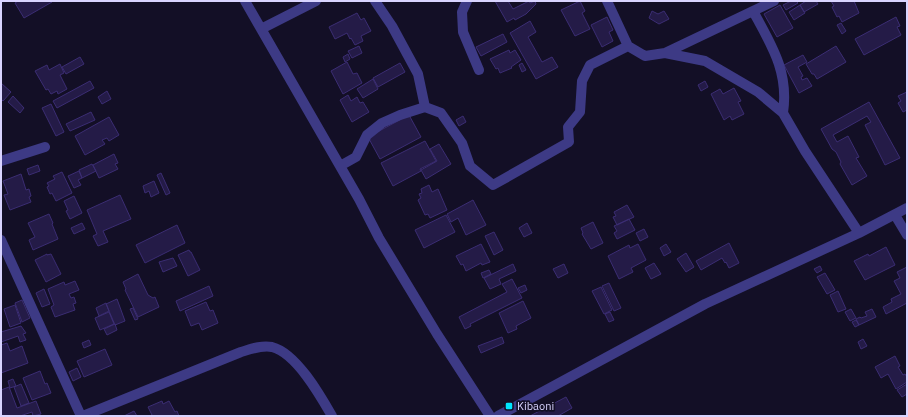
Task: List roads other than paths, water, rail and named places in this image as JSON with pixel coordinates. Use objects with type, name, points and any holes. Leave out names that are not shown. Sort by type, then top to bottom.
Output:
[{"type":"street","points":[[245,1],[340,166],[379,238],[437,334],[490,416]]},
{"type":"street","points":[[261,29],[316,1]]},
{"type":"street","points":[[375,1],[392,26],[418,74],[425,107]]},
{"type":"street","points":[[467,1],[462,12],[463,32],[479,70]]},
{"type":"street","points":[[607,1],[628,46],[645,56],[665,54],[705,61],[758,92],[783,113],[805,151],[859,232]]},
{"type":"street","points":[[665,54],[774,1]]},
{"type":"street","points":[[753,11],[771,44],[779,63],[785,97],[783,113]]},
{"type":"street","points":[[340,166],[356,157],[367,135],[382,123],[400,115],[425,107],[441,113],[462,143],[470,166],[493,185],[569,142],[568,127],[580,112],[582,81],[590,65],[628,46]]},
{"type":"street","points":[[1,161],[45,147]]},
{"type":"street","points":[[498,416],[705,304],[907,208]]},
{"type":"street","points":[[894,215],[907,235]]},
{"type":"street","points":[[1,240],[82,416],[241,352],[261,347],[276,349],[289,357],[303,371],[321,396],[332,416]]},
{"type":"place","name":"Kibaoni","points":[[509,406]]}]
